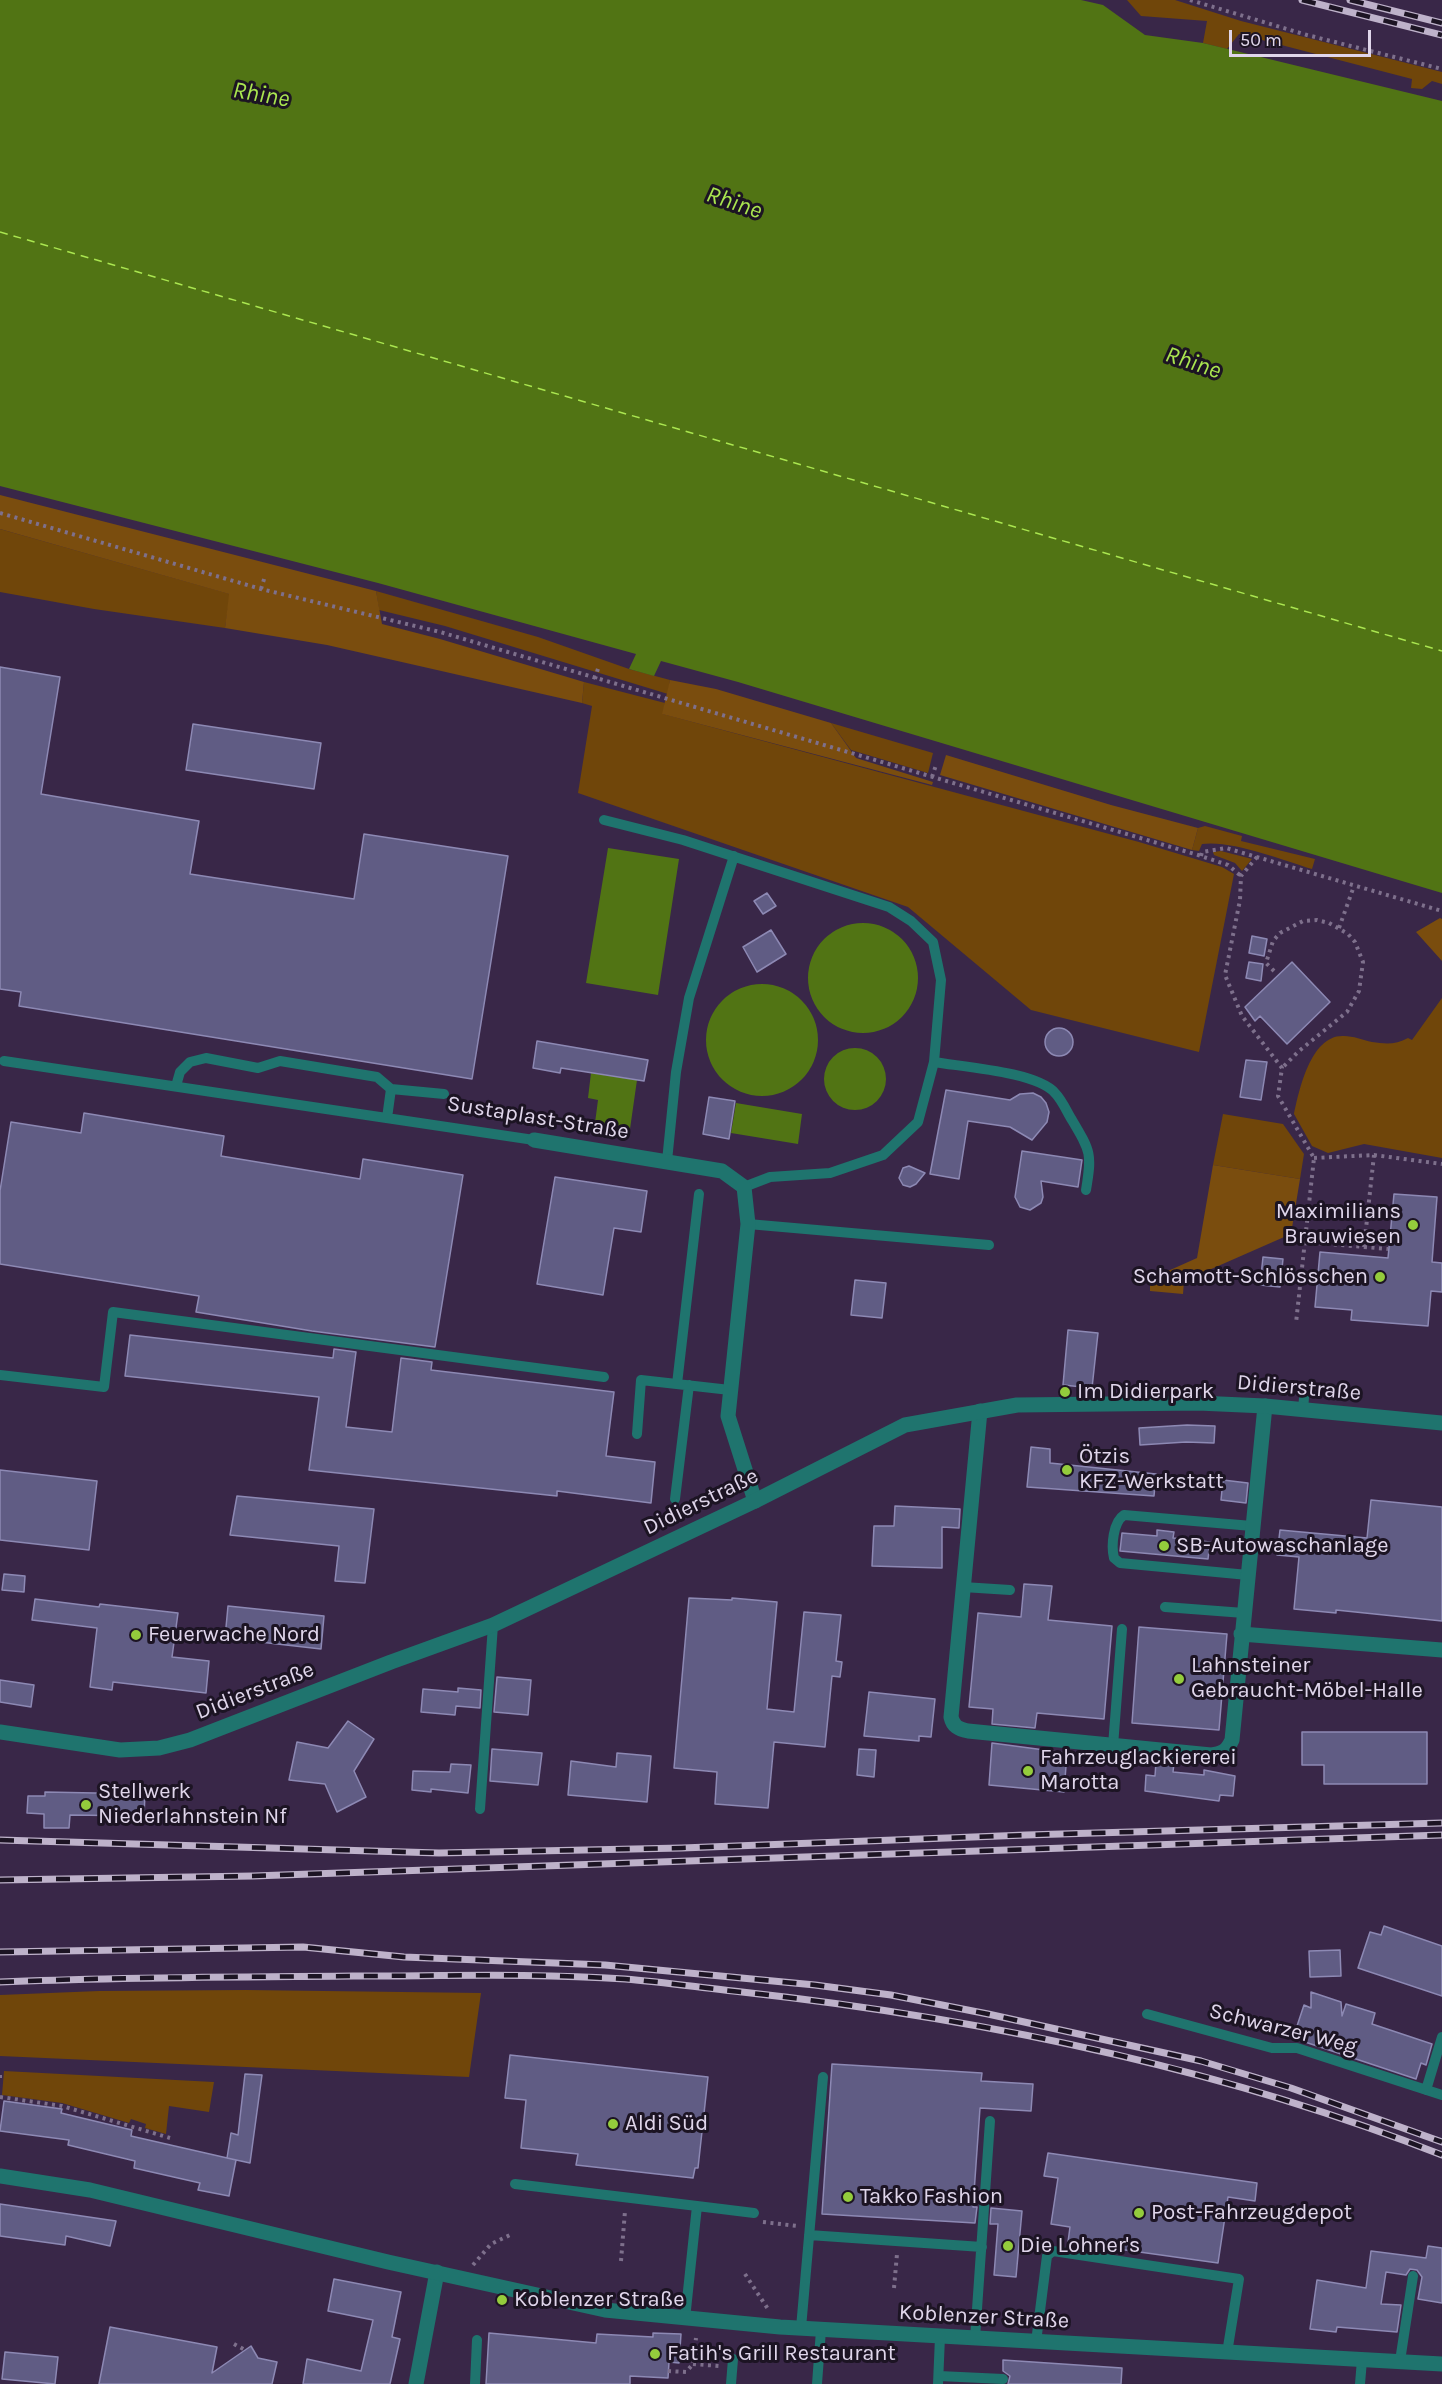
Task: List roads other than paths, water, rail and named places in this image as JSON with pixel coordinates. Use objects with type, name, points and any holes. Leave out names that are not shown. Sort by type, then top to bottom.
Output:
[{"type":"street","name":"Sustaplast-Straße","points":[[534,1140],[722,1171],[744,1187]]},
{"type":"street","points":[[744,1187],[748,1224],[728,1416],[755,1501]]},
{"type":"street","name":"Didierstraße","points":[[0,1732],[120,1750],[159,1748],[190,1740],[493,1625],[755,1501],[905,1425],[1017,1405],[1064,1403],[1198,1403],[1265,1406],[1442,1424]]},
{"type":"street","points":[[980,1411],[951,1717],[956,1727],[968,1731],[1211,1755],[1221,1754],[1232,1740],[1265,1406]]},
{"type":"street","points":[[1241,1634],[1442,1650]]},
{"type":"street","name":"Koblenzer Straße","points":[[0,2176],[90,2190],[590,2307],[685,2319],[821,2330],[1442,2364]]},
{"type":"street","points":[[416,2384],[437,2272]]},
{"type":"lane","points":[[604,820],[683,840],[889,907],[911,921],[933,942],[941,980],[934,1062],[918,1122],[883,1155],[830,1173],[770,1177],[744,1187]]},
{"type":"lane","points":[[667,1161],[676,1072],[689,998],[734,856]]},
{"type":"lane","points":[[176,1086],[180,1072],[190,1062],[206,1058],[258,1068],[280,1061],[377,1077],[391,1089],[444,1094]]},
{"type":"lane","name":"Sustaplast-Straße","points":[[4,1061],[534,1140]]},
{"type":"lane","points":[[934,1062],[1042,1082],[1055,1093],[1087,1145],[1091,1162],[1086,1190]]},
{"type":"lane","points":[[387,1118],[391,1089]]},
{"type":"lane","points":[[677,1384],[699,1194]]},
{"type":"lane","points":[[748,1224],[989,1245]]},
{"type":"lane","points":[[0,1375],[104,1387],[113,1312],[604,1377]]},
{"type":"lane","points":[[637,1434],[641,1380],[730,1390]]},
{"type":"lane","points":[[675,1498],[689,1385]]},
{"type":"lane","points":[[1303,1409],[1305,1387]]},
{"type":"lane","points":[[1248,1575],[1120,1563],[1114,1558],[1113,1551],[1116,1522],[1124,1515],[1252,1526]]},
{"type":"lane","points":[[963,1587],[1010,1590]]},
{"type":"lane","points":[[1165,1607],[1244,1613]]},
{"type":"lane","points":[[480,1809],[493,1625]]},
{"type":"lane","points":[[1113,1746],[1122,1629]]},
{"type":"lane","name":"Schwarzer Weg","points":[[1147,2014],[1272,2048],[1297,2048],[1442,2095]]},
{"type":"lane","points":[[1426,2090],[1442,2037]]},
{"type":"lane","points":[[801,2328],[823,2077]]},
{"type":"lane","points":[[975,2338],[990,2121]]},
{"type":"lane","points":[[515,2184],[697,2206],[754,2217]]},
{"type":"lane","points":[[685,2319],[697,2206]]},
{"type":"lane","points":[[810,2231],[898,2241],[982,2247]]},
{"type":"lane","points":[[1036,2342],[1047,2256],[1053,2251],[1239,2279],[1227,2353]]},
{"type":"lane","points":[[1400,2361],[1413,2277]]},
{"type":"lane","points":[[817,2384],[821,2330]]},
{"type":"lane","points":[[940,2337],[939,2380],[1003,2379]]},
{"type":"lane","points":[[475,2384],[477,2340]]},
{"type":"lane","points":[[1360,2384],[1362,2360]]},
{"type":"lane","points":[[731,2384],[732,2363]]},
{"type":"water","name":"Rhine","points":[[0,0],[1081,0],[1103,5],[1145,35],[1203,43],[1442,101],[1442,893],[738,682],[661,661],[654,676],[629,669],[636,654],[378,583],[0,486]]},
{"type":"water","points":[[608,848],[679,859],[658,995],[586,983]]},
{"type":"water","points":[[863,923],[884,927],[902,939],[914,957],[918,978],[914,999],[902,1017],[884,1029],[863,1033],[842,1029],[824,1017],[812,999],[808,978],[812,957],[824,939],[842,927]]},
{"type":"water","points":[[762,984],[784,988],[802,1000],[814,1018],[818,1040],[814,1062],[802,1080],[784,1092],[762,1096],[740,1092],[722,1080],[710,1062],[706,1040],[710,1018],[722,1000],[740,988]]},
{"type":"water","points":[[849,1048],[861,1048],[877,1057],[884,1067],[886,1079],[884,1091],[877,1101],[861,1110],[849,1110],[838,1105],[829,1096],[824,1085],[824,1073],[829,1062],[838,1053]]},
{"type":"water","points":[[591,1073],[637,1080],[630,1129],[595,1123],[598,1100],[588,1098]]},
{"type":"water","points":[[736,1103],[802,1114],[798,1144],[731,1133]]},
{"type":"railway","points":[[1302,0],[1442,35]]},
{"type":"railway","points":[[1350,0],[1442,23]]},
{"type":"railway","points":[[0,1840],[439,1853],[682,1848],[1442,1823]]},
{"type":"railway","points":[[0,1880],[253,1876],[1442,1835]]},
{"type":"railway","points":[[0,1952],[303,1947],[404,1957],[605,1965],[815,1985],[891,1995],[1201,2061],[1291,2088],[1442,2142]]},
{"type":"railway","points":[[0,1982],[88,1979],[523,1975],[625,1979],[742,1992],[920,2016],[1097,2050],[1272,2096],[1442,2155]]},
{"type":"place","name":"Maximilians Brauwiesen","points":[[1413,1225]]},
{"type":"place","name":"Schamott-Schlösschen","points":[[1380,1277]]},
{"type":"place","name":"Im Didierpark","points":[[1065,1392]]},
{"type":"place","name":"Ötzis KFZ-Werkstatt","points":[[1067,1470]]},
{"type":"place","name":"SB-Autowaschanlage","points":[[1164,1546]]},
{"type":"place","name":"Feuerwache Nord","points":[[136,1635]]},
{"type":"place","name":"Lahnsteiner Gebraucht-Möbel-Halle","points":[[1179,1679]]},
{"type":"place","name":"Fahrzeuglackiererei Marotta","points":[[1028,1771]]},
{"type":"place","name":"Stellwerk Niederlahnstein Nf","points":[[86,1805]]},
{"type":"place","name":"Aldi Süd","points":[[613,2124]]},
{"type":"place","name":"Takko Fashion","points":[[848,2197]]},
{"type":"place","name":"Post-Fahrzeugdepot","points":[[1139,2213]]},
{"type":"place","name":"Die Lohner's","points":[[1008,2246]]},
{"type":"place","name":"Koblenzer Straße","points":[[502,2300]]},
{"type":"place","name":"Fatih's Grill Restaurant","points":[[655,2354]]}]
